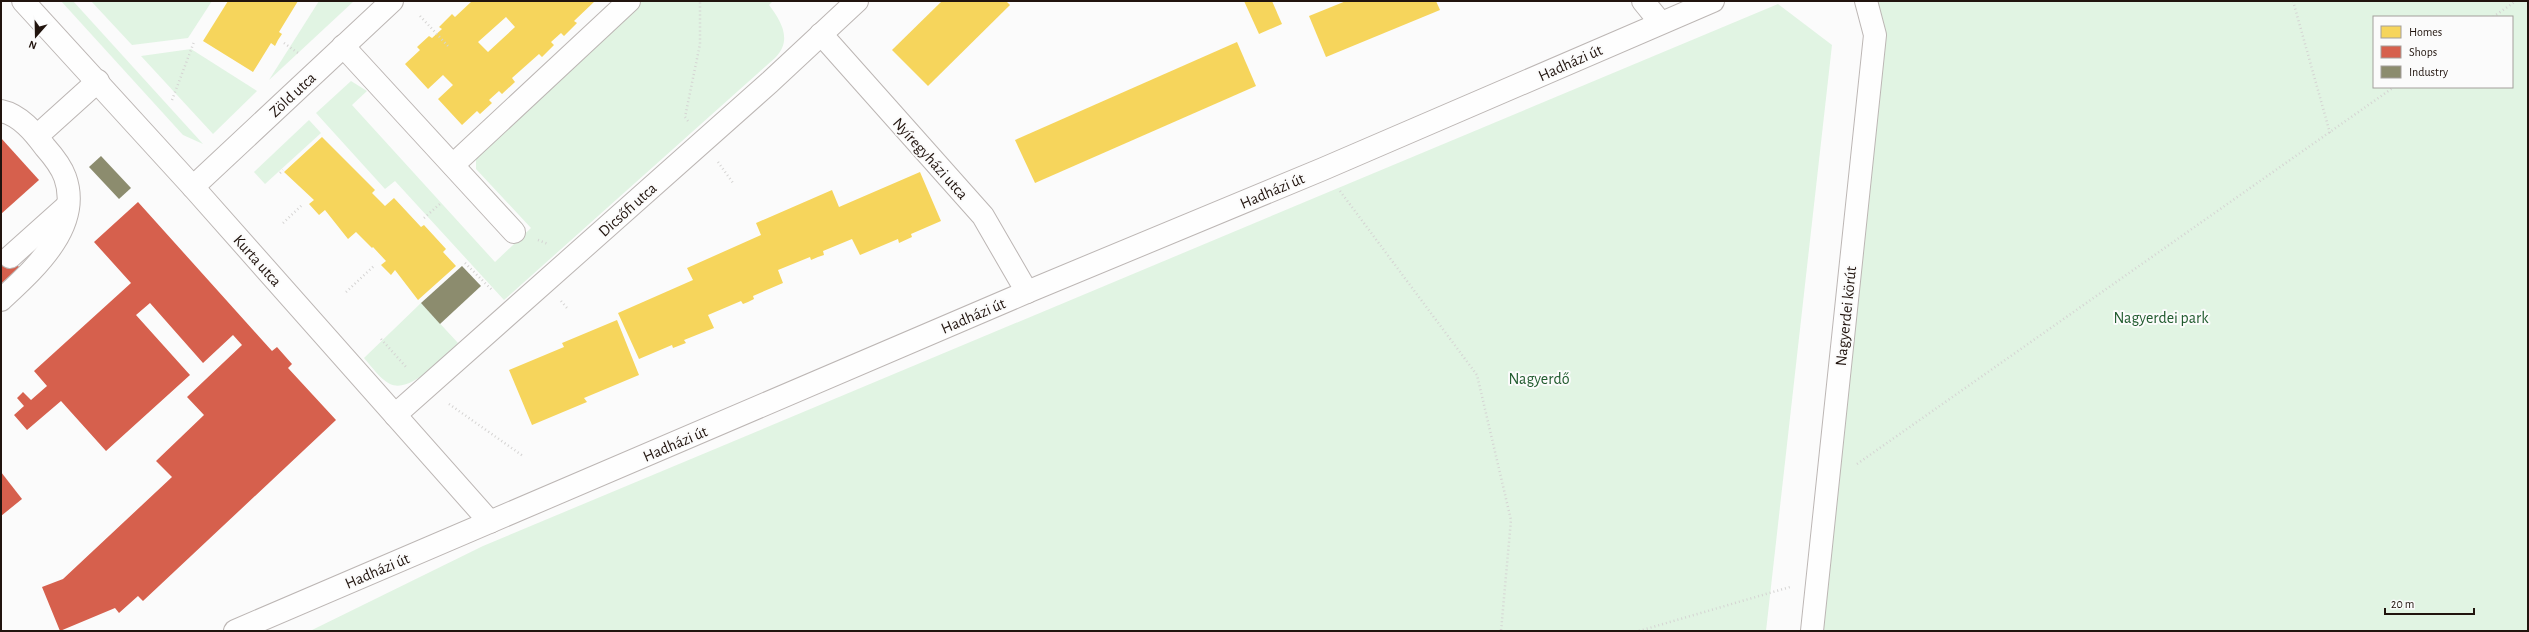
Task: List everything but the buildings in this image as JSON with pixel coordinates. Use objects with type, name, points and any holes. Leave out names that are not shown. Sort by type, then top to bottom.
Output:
[{"type":"street","name":"Kurta utca","points":[[23,1],[98,81],[490,522]]},
{"type":"street","name":"Zöld utca","points":[[193,187],[392,1]]},
{"type":"street","points":[[453,165],[629,1]]},
{"type":"street","name":"Dicsőfi utca","points":[[395,415],[703,142],[857,1]]},
{"type":"street","points":[[1643,1],[1660,22]]},
{"type":"street","name":"Hadházi út","points":[[235,631],[1027,292],[1323,169],[1660,22],[1713,1]]},
{"type":"street","name":"Nagyerdei körút","points":[[1812,631],[1875,35],[1866,1]]},
{"type":"street","name":"Nyíregyházi utca","points":[[821,34],[983,216],[1027,292]]},
{"type":"street","points":[[343,46],[514,232]]},
{"type":"street","points":[[37,136],[98,81]]},
{"type":"street","points":[[1,111],[16,118],[37,136],[65,178],[68,194],[68,205],[63,225],[48,252],[37,266],[1,300]]},
{"type":"street","points":[[10,257],[68,205]]},
{"type":"path","points":[[700,1],[700,44],[685,117],[733,183]]},
{"type":"path","points":[[2293,1],[2330,133]]},
{"type":"path","points":[[2494,16],[2516,1]]},
{"type":"path","points":[[420,16],[448,46]]},
{"type":"path","points":[[172,100],[194,42]]},
{"type":"path","points":[[284,43],[304,57]]},
{"type":"path","points":[[1827,485],[2393,88]]},
{"type":"path","points":[[1323,169],[1476,375],[1511,520],[1501,631]]},
{"type":"path","points":[[424,218],[441,203]]},
{"type":"path","points":[[282,223],[303,204]]},
{"type":"path","points":[[346,292],[375,265]]},
{"type":"path","points":[[1639,631],[1817,579]]},
{"type":"green space","points":[[61,1],[73,1],[203,144],[183,135]]},
{"type":"green space","points":[[91,1],[212,1],[188,38],[132,45]]},
{"type":"green space","points":[[319,1],[354,1],[269,80]]},
{"type":"green space","points":[[641,1],[773,1],[769,5],[781,24],[784,38],[783,44],[775,58],[504,300],[395,181],[385,189],[316,113],[351,81],[367,91],[352,105],[495,262],[531,228],[476,169],[476,156]]},
{"type":"green space","name":"Nagyerdei park","points":[[1866,1],[2528,1],[2528,631],[1812,631],[1875,35]]},
{"type":"green space","name":"Nagyerdő","points":[[1778,4],[1832,45],[1766,631],[310,631],[483,546]]},
{"type":"green space","points":[[191,49],[257,91],[213,134],[141,56]]},
{"type":"green space","points":[[309,120],[321,133],[265,184],[254,172]]},
{"type":"green space","points":[[421,303],[458,343],[427,372],[417,379],[408,384],[399,386],[390,384],[379,376],[364,358]]}]
